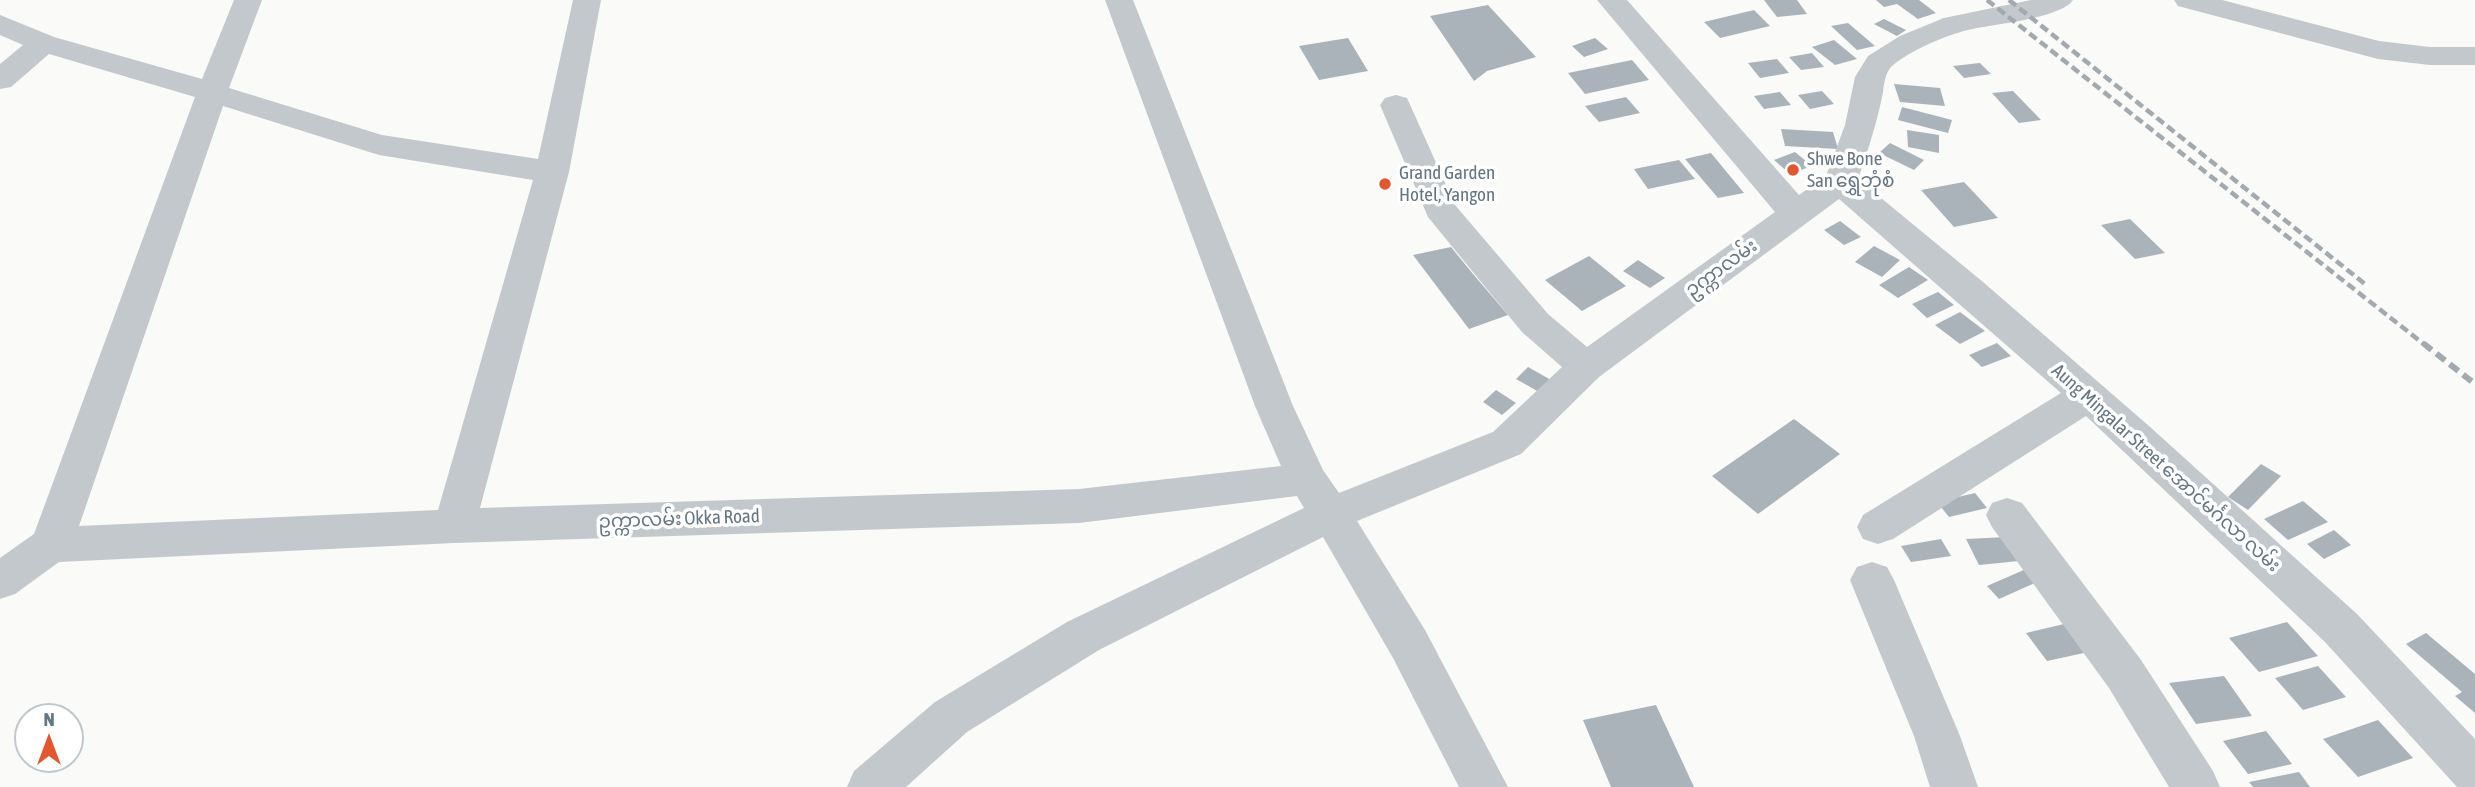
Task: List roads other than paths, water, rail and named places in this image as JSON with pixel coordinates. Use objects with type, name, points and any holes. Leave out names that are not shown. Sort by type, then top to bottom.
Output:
[{"type":"street","points":[[0,581],[51,545],[212,92],[248,0]]},
{"type":"street","points":[[454,526],[552,172],[587,0]]},
{"type":"street","points":[[1119,0],[1273,406],[1319,497],[1409,643],[1484,787]]},
{"type":"street","points":[[1611,0],[1796,214]]},
{"type":"street","points":[[1840,182],[1861,125],[1870,77],[1879,62],[1912,42],[1954,24],[2002,13],[2024,12],[2059,0]]},
{"type":"street","points":[[2188,0],[2378,50],[2430,56],[2475,56]]},
{"type":"street","points":[[0,24],[43,43],[212,92],[379,145],[552,172]]},
{"type":"street","points":[[0,80],[43,43]]},
{"type":"street","points":[[1395,105],[1440,209],[1535,323],[1586,367]]},
{"type":"street","name":"ဥက္ကာလမ်း","points":[[1319,497],[1507,443],[1586,367],[1840,182]]},
{"type":"street","name":"Aung Mingalar Street အောင်မင်္ဂလာ လမ်း","points":[[1840,182],[1970,291],[2341,628],[2475,773]]},
{"type":"street","points":[[1878,527],[2087,396]]},
{"type":"street","points":[[871,787],[951,717],[1319,497]]},
{"type":"street","name":"ဥက္ကာလမ်း Okka Road","points":[[51,545],[454,526],[1319,497]]},
{"type":"street","points":[[2007,515],[2125,674],[2196,787]]},
{"type":"street","points":[[1872,580],[1937,736],[1954,787]]},
{"type":"railway","points":[[1987,0],[2425,345]]},
{"type":"railway","points":[[2009,0],[2365,284]]},
{"type":"railway","points":[[2423,343],[2475,384]]},
{"type":"place","name":"Shwe Bone San ရွှေဘုံစံ","points":[[1793,170]]},
{"type":"place","name":"Grand Garden Hotel, Yangon","points":[[1385,184]]}]
